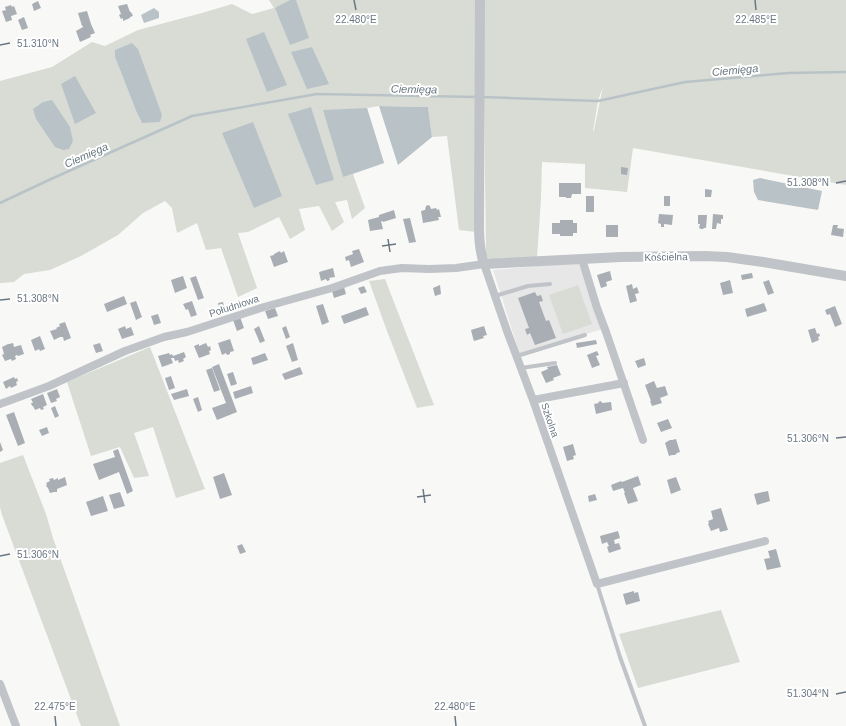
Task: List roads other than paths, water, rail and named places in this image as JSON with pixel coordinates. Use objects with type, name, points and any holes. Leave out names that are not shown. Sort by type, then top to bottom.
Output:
[{"type":"street","points":[[480,0],[479,244],[484,264]]},
{"type":"street","name":"Kościelna","points":[[484,264],[582,259],[704,256],[727,257],[763,262],[846,276]]},
{"type":"street","points":[[582,259],[597,308],[643,440]]},
{"type":"street","name":"Szkolna","points":[[484,264],[597,584]]},
{"type":"street","name":"Południowa","points":[[0,404],[49,386],[125,351],[164,337],[187,332],[264,307],[332,288],[380,271],[402,268],[450,268],[484,264]]},
{"type":"street","points":[[532,400],[624,383]]},
{"type":"street","points":[[597,584],[765,541]]},
{"type":"street","points":[[0,684],[16,726]]},
{"type":"lane","points":[[495,296],[528,286],[550,284]]},
{"type":"lane","points":[[516,356],[585,335]]},
{"type":"lane","points":[[520,368],[555,364]]},
{"type":"lane","name":"Szkolna","points":[[597,584],[620,657],[645,726]]},
{"type":"waterway","name":"Ciemięga","points":[[482,97],[598,101],[685,82],[789,73],[846,72]]},
{"type":"waterway","name":"Ciemięga","points":[[0,203],[192,116],[317,94],[477,97]]}]
